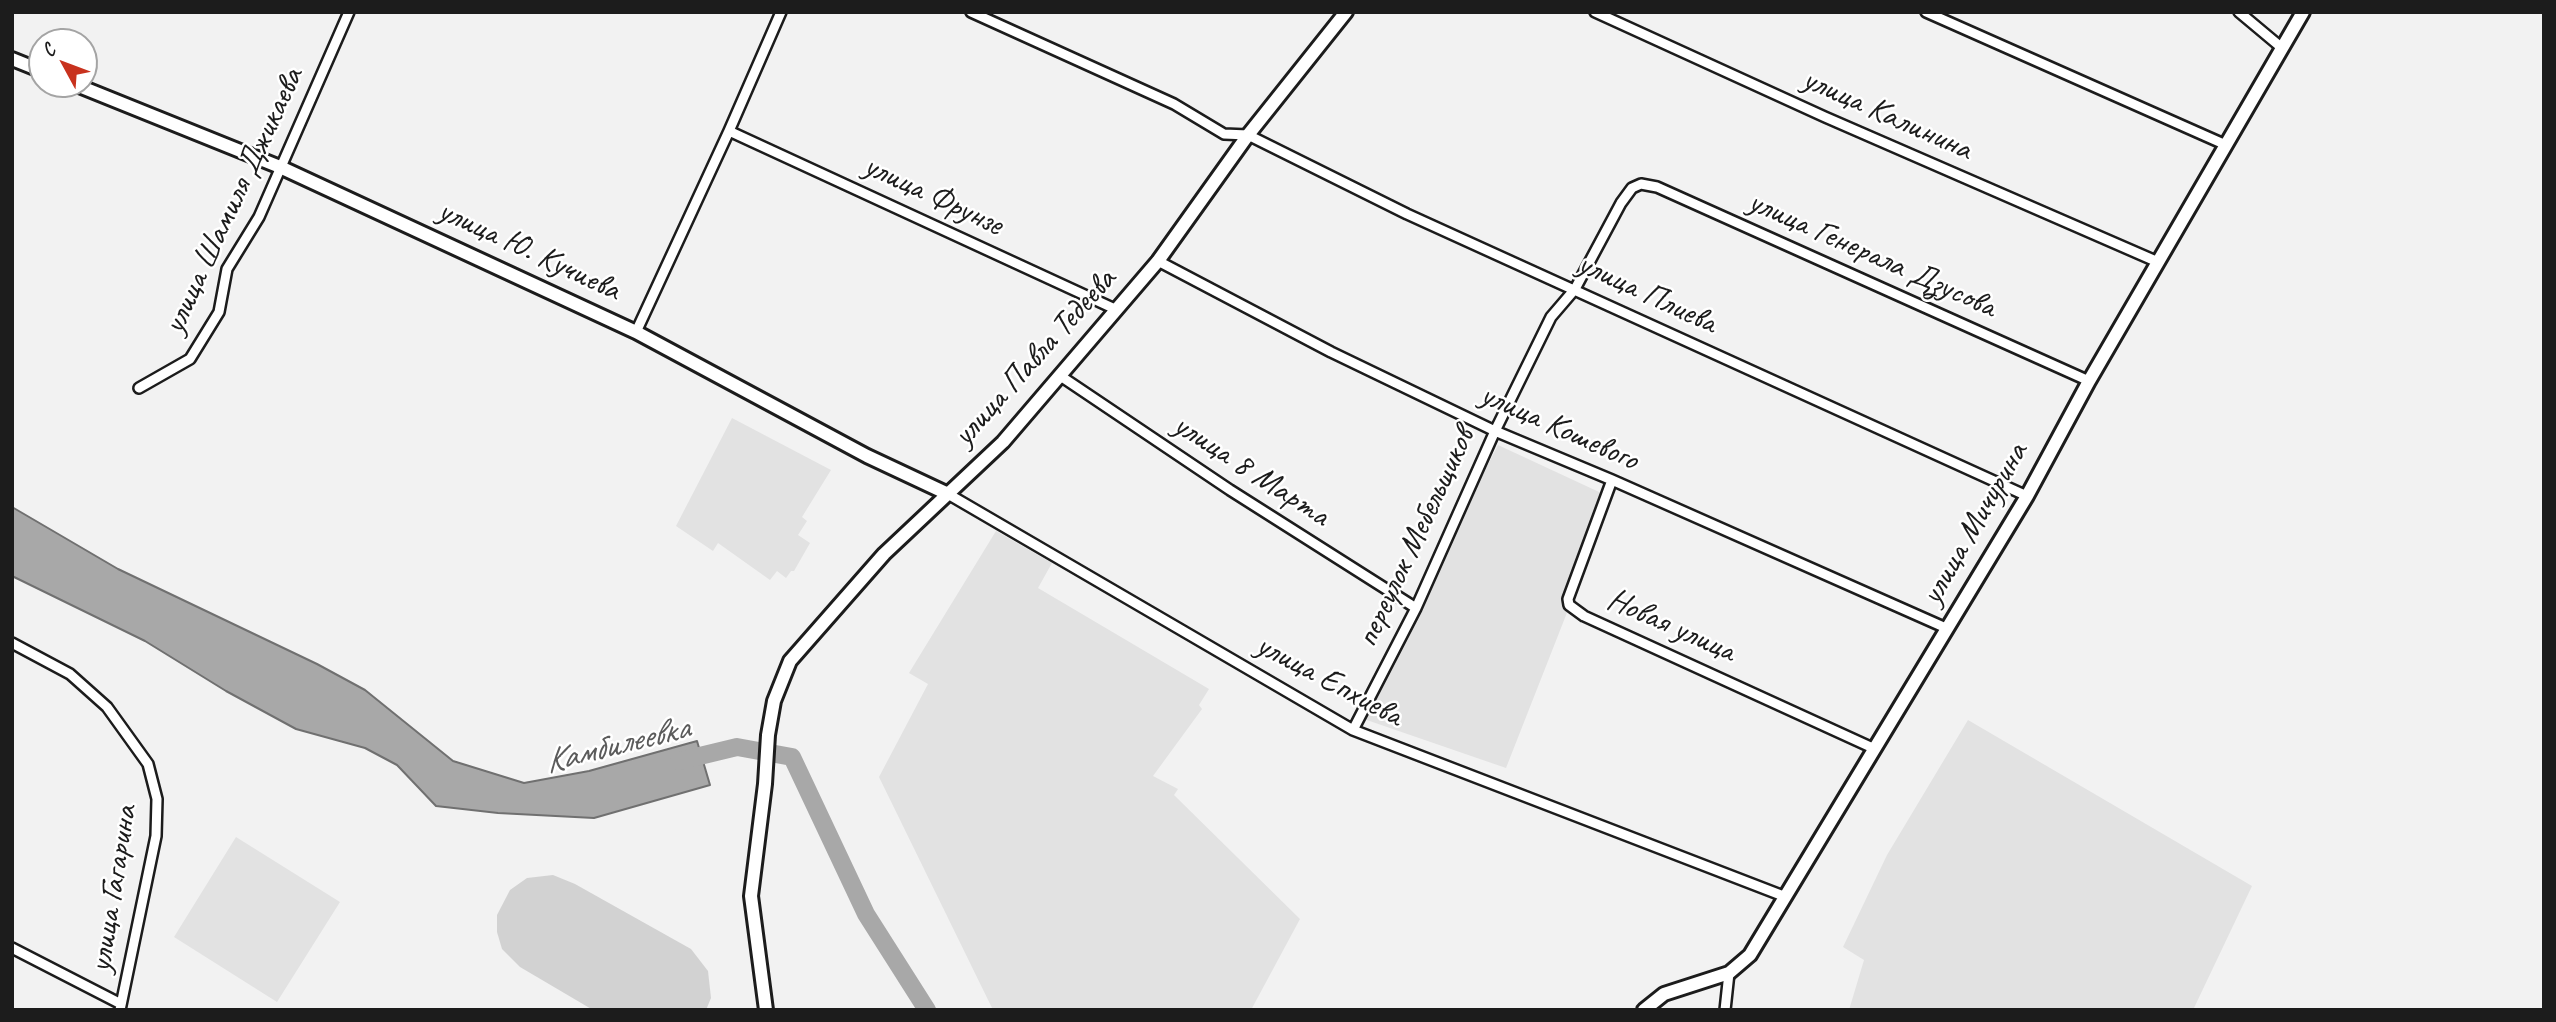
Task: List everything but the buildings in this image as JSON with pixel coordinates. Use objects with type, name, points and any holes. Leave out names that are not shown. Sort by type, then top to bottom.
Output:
[{"type":"street","name":"улица Шамиля Джикаева","points":[[139,388],[190,359],[219,312],[227,269],[259,217],[349,12]]},
{"type":"street","points":[[636,332],[781,12]]},
{"type":"street","name":"улица Плиева","points":[[971,12],[1174,104],[1224,134],[1248,135],[1407,214],[2026,496]]},
{"type":"street","name":"улица Павла Тедеева","points":[[766,1010],[751,896],[765,784],[768,734],[774,701],[790,661],[884,554],[1003,442],[1158,261],[1248,135],[1346,12]]},
{"type":"street","name":"улица Калинина","points":[[1595,12],[1825,117],[2158,262]]},
{"type":"street","points":[[1926,12],[2226,145]]},
{"type":"street","points":[[2239,12],[2282,48]]},
{"type":"street","name":"улица Мичурина","points":[[1644,1010],[1664,994],[1728,973],[1750,955],[2026,496],[2089,381],[2303,12]]},
{"type":"street","name":"улица Ю. Кучиева","points":[[98,94],[281,167],[636,332],[867,456],[948,494]]},
{"type":"street","name":"улица Фрунзе","points":[[729,131],[1115,309]]},
{"type":"street","name":"улица Генерала Дзусова","points":[[1632,188],[1641,184],[1657,187],[2089,381]]},
{"type":"street","name":"переулок Мебельщиков","points":[[1353,730],[1416,608],[1495,431],[1551,317],[1575,289],[1621,203],[1632,188]]},
{"type":"street","name":"улица Кошевого","points":[[1158,261],[1331,352],[1495,431],[1946,628]]},
{"type":"street","name":"улица 8 Марта","points":[[1059,375],[1230,490],[1416,608]]},
{"type":"street","name":"Новая улица","points":[[1612,480],[1568,599],[1569,605],[1584,616],[1875,749]]},
{"type":"street","name":"улица Епхиева","points":[[948,494],[1353,730],[1786,897]]},
{"type":"street","name":"улица Гагарина","points":[[12,643],[70,674],[107,708],[148,764],[157,799],[156,836],[120,1007]]},
{"type":"street","points":[[12,948],[120,1007]]},
{"type":"street","points":[[1725,1010],[1728,973]]},
{"type":"shaded area","points":[[732,418],[831,470],[802,517],[807,521],[798,535],[810,543],[794,571],[786,578],[777,571],[770,580],[718,543],[713,551],[676,526]]},
{"type":"shaded area","points":[[1498,445],[1612,498],[1506,768],[1358,717]]},
{"type":"shaded area","points":[[12,507],[118,569],[317,664],[365,690],[453,761],[524,783],[589,771],[697,741],[710,785],[594,818],[498,813],[436,806],[397,765],[365,748],[296,729],[226,691],[145,641],[12,576]]},
{"type":"shaded area","points":[[996,531],[1052,563],[1038,588],[1209,689],[1199,705],[1202,709],[1153,776],[1178,789],[1174,795],[1300,919],[1251,1010],[993,1010],[879,777],[928,684],[909,673]]},
{"type":"shaded area","points":[[1968,720],[2252,886],[2193,1010],[1849,1010],[1864,960],[1843,947],[1887,855]]},
{"type":"shaded area","points":[[236,837],[340,902],[277,1002],[174,937]]},
{"type":"shaded area","points":[[553,875],[575,884],[691,949],[708,971],[711,998],[706,1010],[593,1010],[520,967],[502,949],[497,932],[497,915],[510,890],[527,878]]},
{"type":"waterway","name":"Камбилеевка","points":[[679,761],[737,747],[792,757],[866,914],[927,1010]]}]
